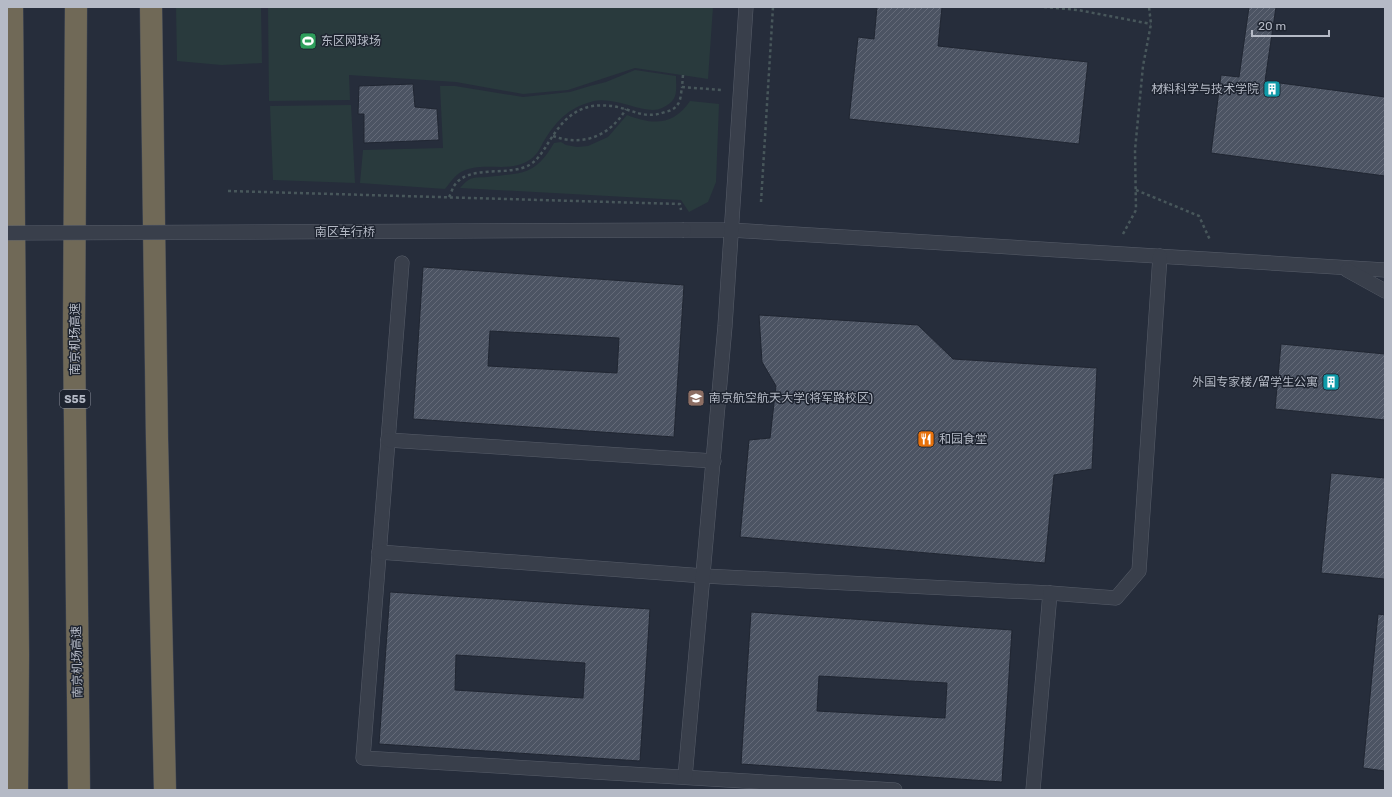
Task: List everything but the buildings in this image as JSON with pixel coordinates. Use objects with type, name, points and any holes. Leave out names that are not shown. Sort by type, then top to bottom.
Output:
[{"type":"highway","points":[[12,7],[18,655],[16,790]]},
{"type":"highway","name":"南京机场高速","points":[[76,7],[74,330],[79,790]]},
{"type":"highway","points":[[152,7],[157,439],[165,790]]},
{"type":"lane","points":[[685,777],[725,326],[730,230],[746,7]]},
{"type":"lane","name":"南区车行桥","points":[[7,233],[730,230],[1385,270]]},
{"type":"lane","points":[[379,552],[704,576],[1050,593],[1116,598],[1139,571],[1160,256]]},
{"type":"lane","points":[[402,263],[363,758],[895,790]]},
{"type":"lane","points":[[1344,268],[1385,291]]},
{"type":"lane","points":[[388,440],[714,461]]},
{"type":"lane","points":[[1033,790],[1050,593]]},
{"type":"path","points":[[761,202],[773,7]]},
{"type":"path","points":[[1044,7],[1078,10],[1151,24]]},
{"type":"path","points":[[1112,254],[1136,210],[1136,142],[1143,66],[1151,24],[1148,7]]},
{"type":"path","points":[[449,197],[454,186],[469,174],[494,171],[509,172],[531,164],[540,156],[553,136],[569,116],[585,108],[611,106],[650,116],[671,110],[679,104],[683,75]]},
{"type":"path","points":[[682,87],[740,92]]},
{"type":"path","points":[[553,136],[569,140],[593,138],[607,130],[622,116],[626,109]]},
{"type":"path","points":[[1136,190],[1199,216],[1220,260]]},
{"type":"path","points":[[228,191],[680,204],[684,230]]},
{"type":"shaded area","points":[[176,7],[261,7],[262,63],[222,65],[177,61]]},
{"type":"shaded area","points":[[268,7],[713,7],[708,79],[635,68],[568,90],[523,94],[456,82],[349,75],[350,100],[269,101]]},
{"type":"shaded area","points":[[635,70],[676,76],[674,99],[667,105],[656,110],[648,110],[603,100],[586,103],[572,110],[557,123],[533,158],[516,166],[476,167],[469,169],[457,175],[445,189],[360,183],[363,150],[443,148],[440,86],[455,86],[523,97],[570,92],[606,82]]},
{"type":"shaded area","points":[[690,101],[719,104],[716,182],[708,202],[689,212],[681,200],[460,188],[472,178],[510,175],[526,171],[540,162],[554,143],[561,142],[566,145],[577,147],[588,146],[608,137],[627,115],[645,121],[654,122],[669,119],[677,115]]},
{"type":"shaded area","points":[[351,105],[355,183],[273,180],[270,106]]},
{"type":"place","name":"东区网球场","points":[[308,41]]},
{"type":"place","name":"材料科学与技术学院","points":[[1272,89]]},
{"type":"place","name":"外国专家楼/留学生公寓","points":[[1331,382]]},
{"type":"place","name":"南京航空航天大学(将军路校区)","points":[[696,398]]},
{"type":"place","name":"和园食堂","points":[[926,439]]}]
